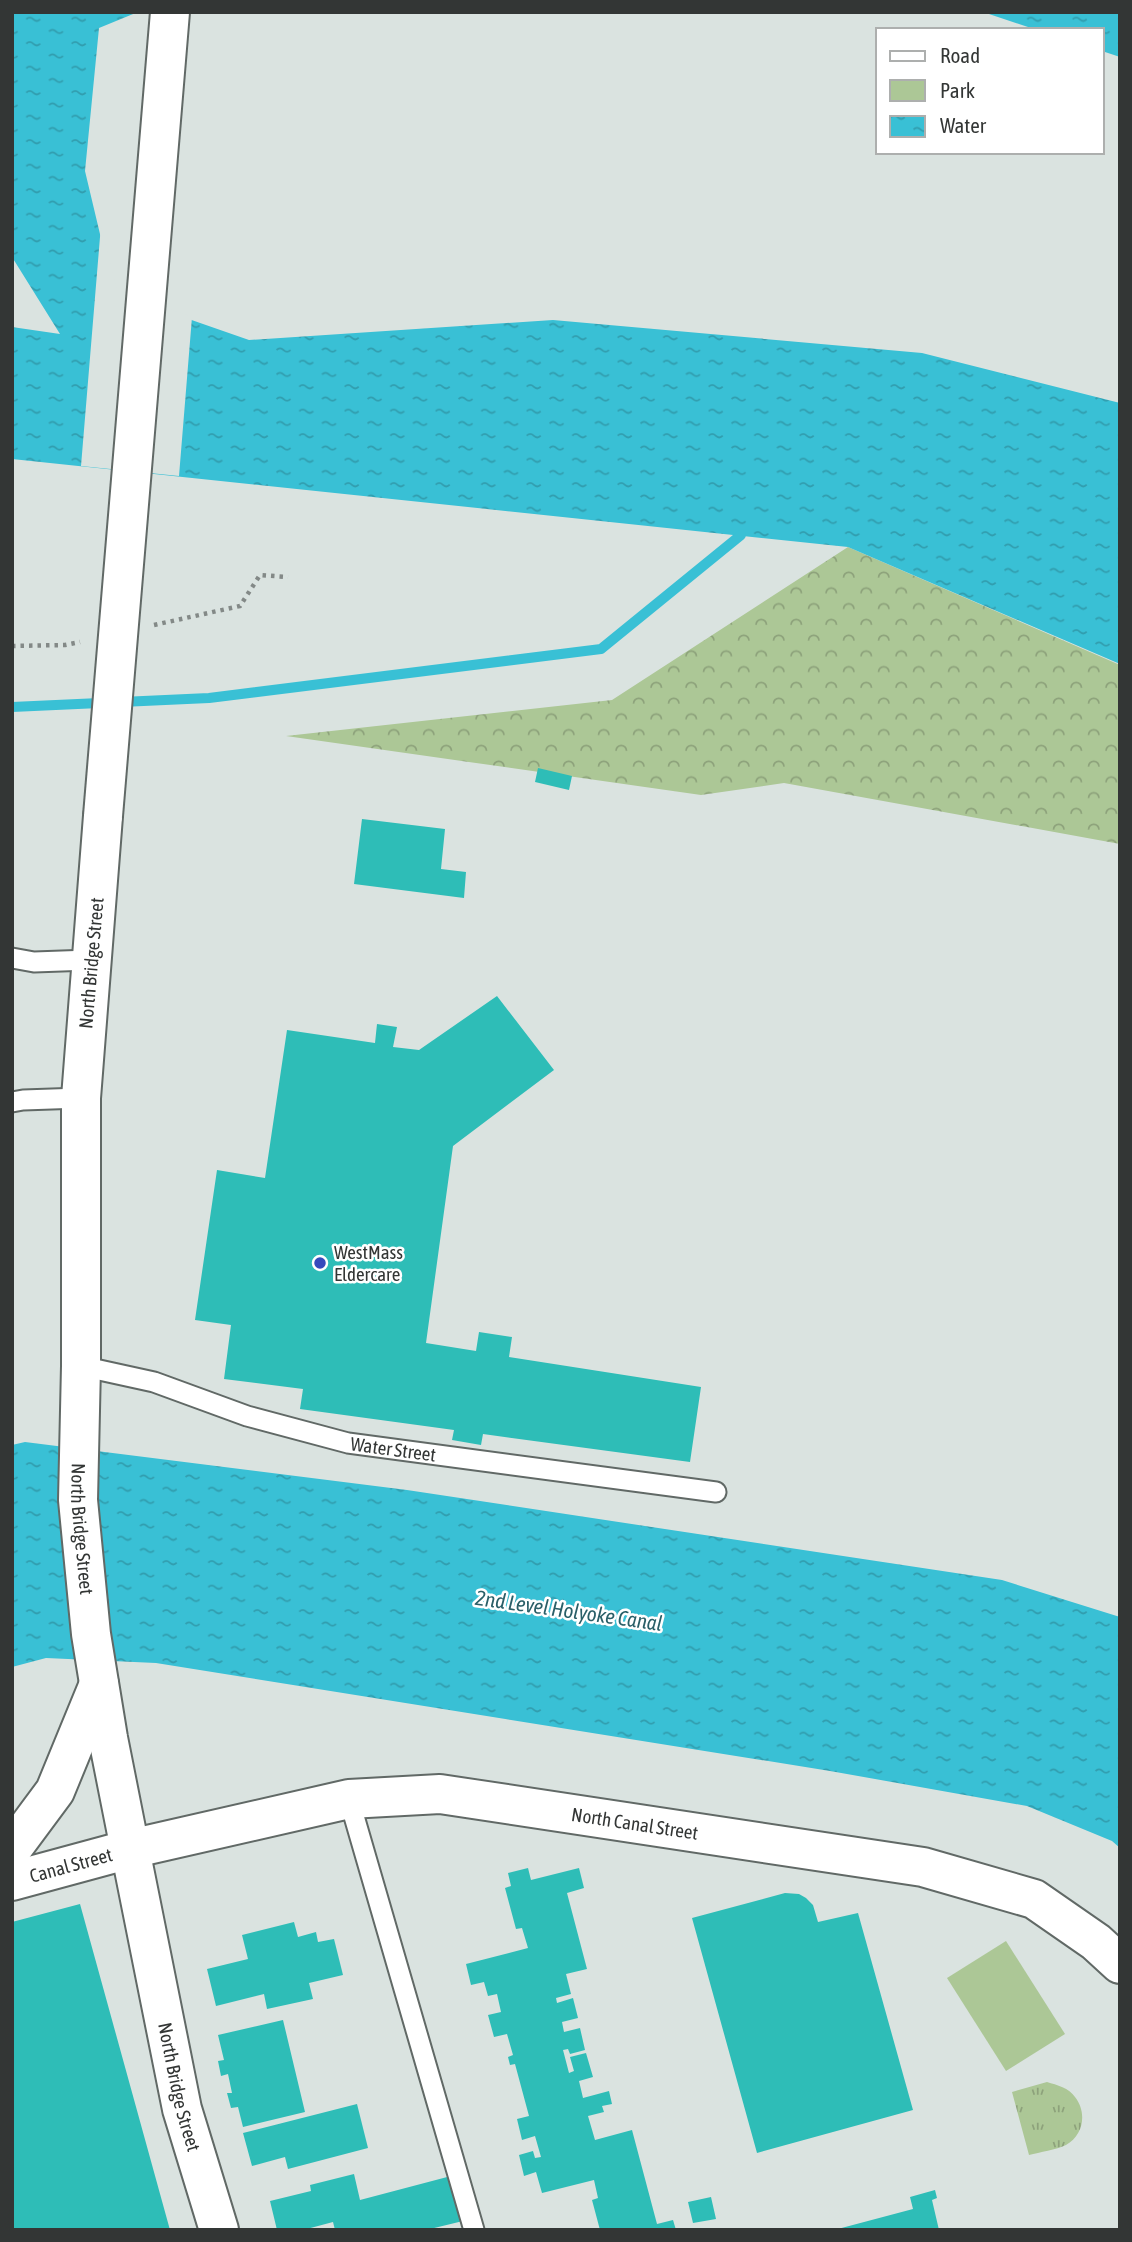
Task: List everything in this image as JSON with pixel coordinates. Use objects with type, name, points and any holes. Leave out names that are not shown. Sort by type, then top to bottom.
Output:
[{"type":"main road","name":"North Bridge Street","points":[[170,12],[80,1098],[81,1366],[78,1500],[91,1634],[130,1849],[182,2109],[219,2230]]},
{"type":"main road","points":[[12,1849],[55,1791],[99,1681]]},
{"type":"main road","name":"North Canal Street","points":[[130,1849],[349,1799],[440,1794],[923,1867],[1034,1899],[1096,1942],[1120,1964]]},
{"type":"main road","name":"Canal Street","points":[[12,1881],[130,1849]]},
{"type":"lane","points":[[12,958],[34,962],[90,960]]},
{"type":"lane","points":[[12,1102],[80,1098]]},
{"type":"lane","name":"Water Street","points":[[81,1366],[154,1382],[247,1416],[348,1443],[716,1492]]},
{"type":"lane","points":[[349,1799],[474,2230]]},
{"type":"green space","points":[[848,547],[1120,665],[1120,844],[784,783],[701,795],[286,736],[612,700]]},
{"type":"green space","points":[[1006,1941],[1065,2034],[1006,2071],[947,1978]]},
{"type":"green space","points":[[1047,2082],[1063,2087],[1072,2094],[1079,2103],[1082,2123],[1077,2135],[1066,2145],[1029,2155],[1012,2092]]},
{"type":"water","points":[[12,12],[138,12],[99,28],[85,171],[114,293],[249,340],[553,320],[922,353],[1120,403],[1120,664],[848,547],[12,459],[12,327],[60,334],[12,257]]},
{"type":"water","points":[[983,12],[1120,12],[1120,57],[1104,52],[1104,28],[1031,28]]},
{"type":"water","name":"2nd Level Holyoke Canal","points":[[25,1442],[407,1490],[1002,1580],[1120,1617],[1120,1848],[1112,1841],[1027,1806],[830,1771],[156,1663],[46,1658],[12,1667],[12,1445]]},
{"type":"pier","points":[[101,225],[117,290],[192,317],[179,476],[81,466]]},
{"type":"building","points":[[538,768],[572,776],[569,790],[535,782]]},
{"type":"building","points":[[362,819],[445,829],[441,869],[466,872],[464,898],[354,884]]},
{"type":"building","name":"WestMass Eldercare","points":[[497,996],[554,1070],[453,1146],[426,1343],[476,1351],[479,1332],[512,1337],[509,1357],[701,1387],[690,1462],[483,1434],[481,1445],[452,1440],[454,1430],[300,1409],[303,1389],[224,1379],[231,1325],[195,1320],[217,1170],[265,1178],[287,1030],[375,1043],[377,1024],[397,1027],[393,1047],[419,1050]]},
{"type":"building","points":[[528,1868],[531,1880],[579,1868],[584,1888],[567,1893],[587,1969],[566,1974],[571,1994],[556,1998],[557,2003],[573,1998],[578,2018],[562,2022],[564,2032],[580,2028],[585,2050],[570,2054],[568,2049],[563,2050],[569,2073],[574,2071],[570,2057],[586,2053],[593,2077],[579,2081],[583,2098],[609,2091],[612,2104],[602,2106],[604,2112],[588,2116],[595,2140],[632,2130],[657,2224],[673,2220],[676,2230],[600,2230],[592,2200],[598,2198],[594,2180],[542,2193],[536,2172],[524,2176],[519,2155],[533,2151],[535,2158],[541,2157],[535,2136],[522,2140],[517,2119],[529,2116],[515,2064],[510,2065],[508,2057],[513,2055],[507,2034],[494,2037],[488,2015],[501,2012],[497,1994],[488,1996],[484,1982],[471,1985],[466,1964],[528,1948],[522,1928],[516,1929],[505,1888],[511,1886],[508,1873]]},
{"type":"building","points":[[785,1893],[799,1894],[806,1898],[813,1905],[818,1922],[858,1913],[913,2110],[757,2153],[692,1918]]},
{"type":"building","points":[[80,1904],[170,2230],[12,2230],[12,1922]]},
{"type":"building","points":[[294,1922],[298,1937],[316,1932],[318,1942],[334,1939],[343,1975],[309,1983],[313,1999],[267,2009],[264,1994],[216,2006],[207,1969],[248,1959],[242,1935]]},
{"type":"building","points":[[283,2020],[305,2112],[243,2127],[238,2107],[231,2108],[227,2093],[232,2093],[228,2074],[221,2076],[218,2061],[224,2060],[218,2035]]},
{"type":"building","points":[[357,2104],[368,2148],[288,2169],[285,2157],[252,2166],[243,2133]]},
{"type":"building","points":[[354,2174],[360,2200],[451,2176],[463,2221],[426,2230],[335,2230],[333,2222],[303,2230],[277,2230],[270,2201],[311,2191],[310,2185]]},
{"type":"building","points":[[935,2190],[937,2198],[932,2200],[939,2230],[834,2230],[913,2209],[910,2197]]},
{"type":"building","points":[[711,2197],[716,2219],[693,2223],[688,2202]]},
{"type":"waterway","points":[[12,707],[209,698],[601,649],[741,535]]},
{"type":"place","name":"WestMass Eldercare","points":[[320,1263]]}]
